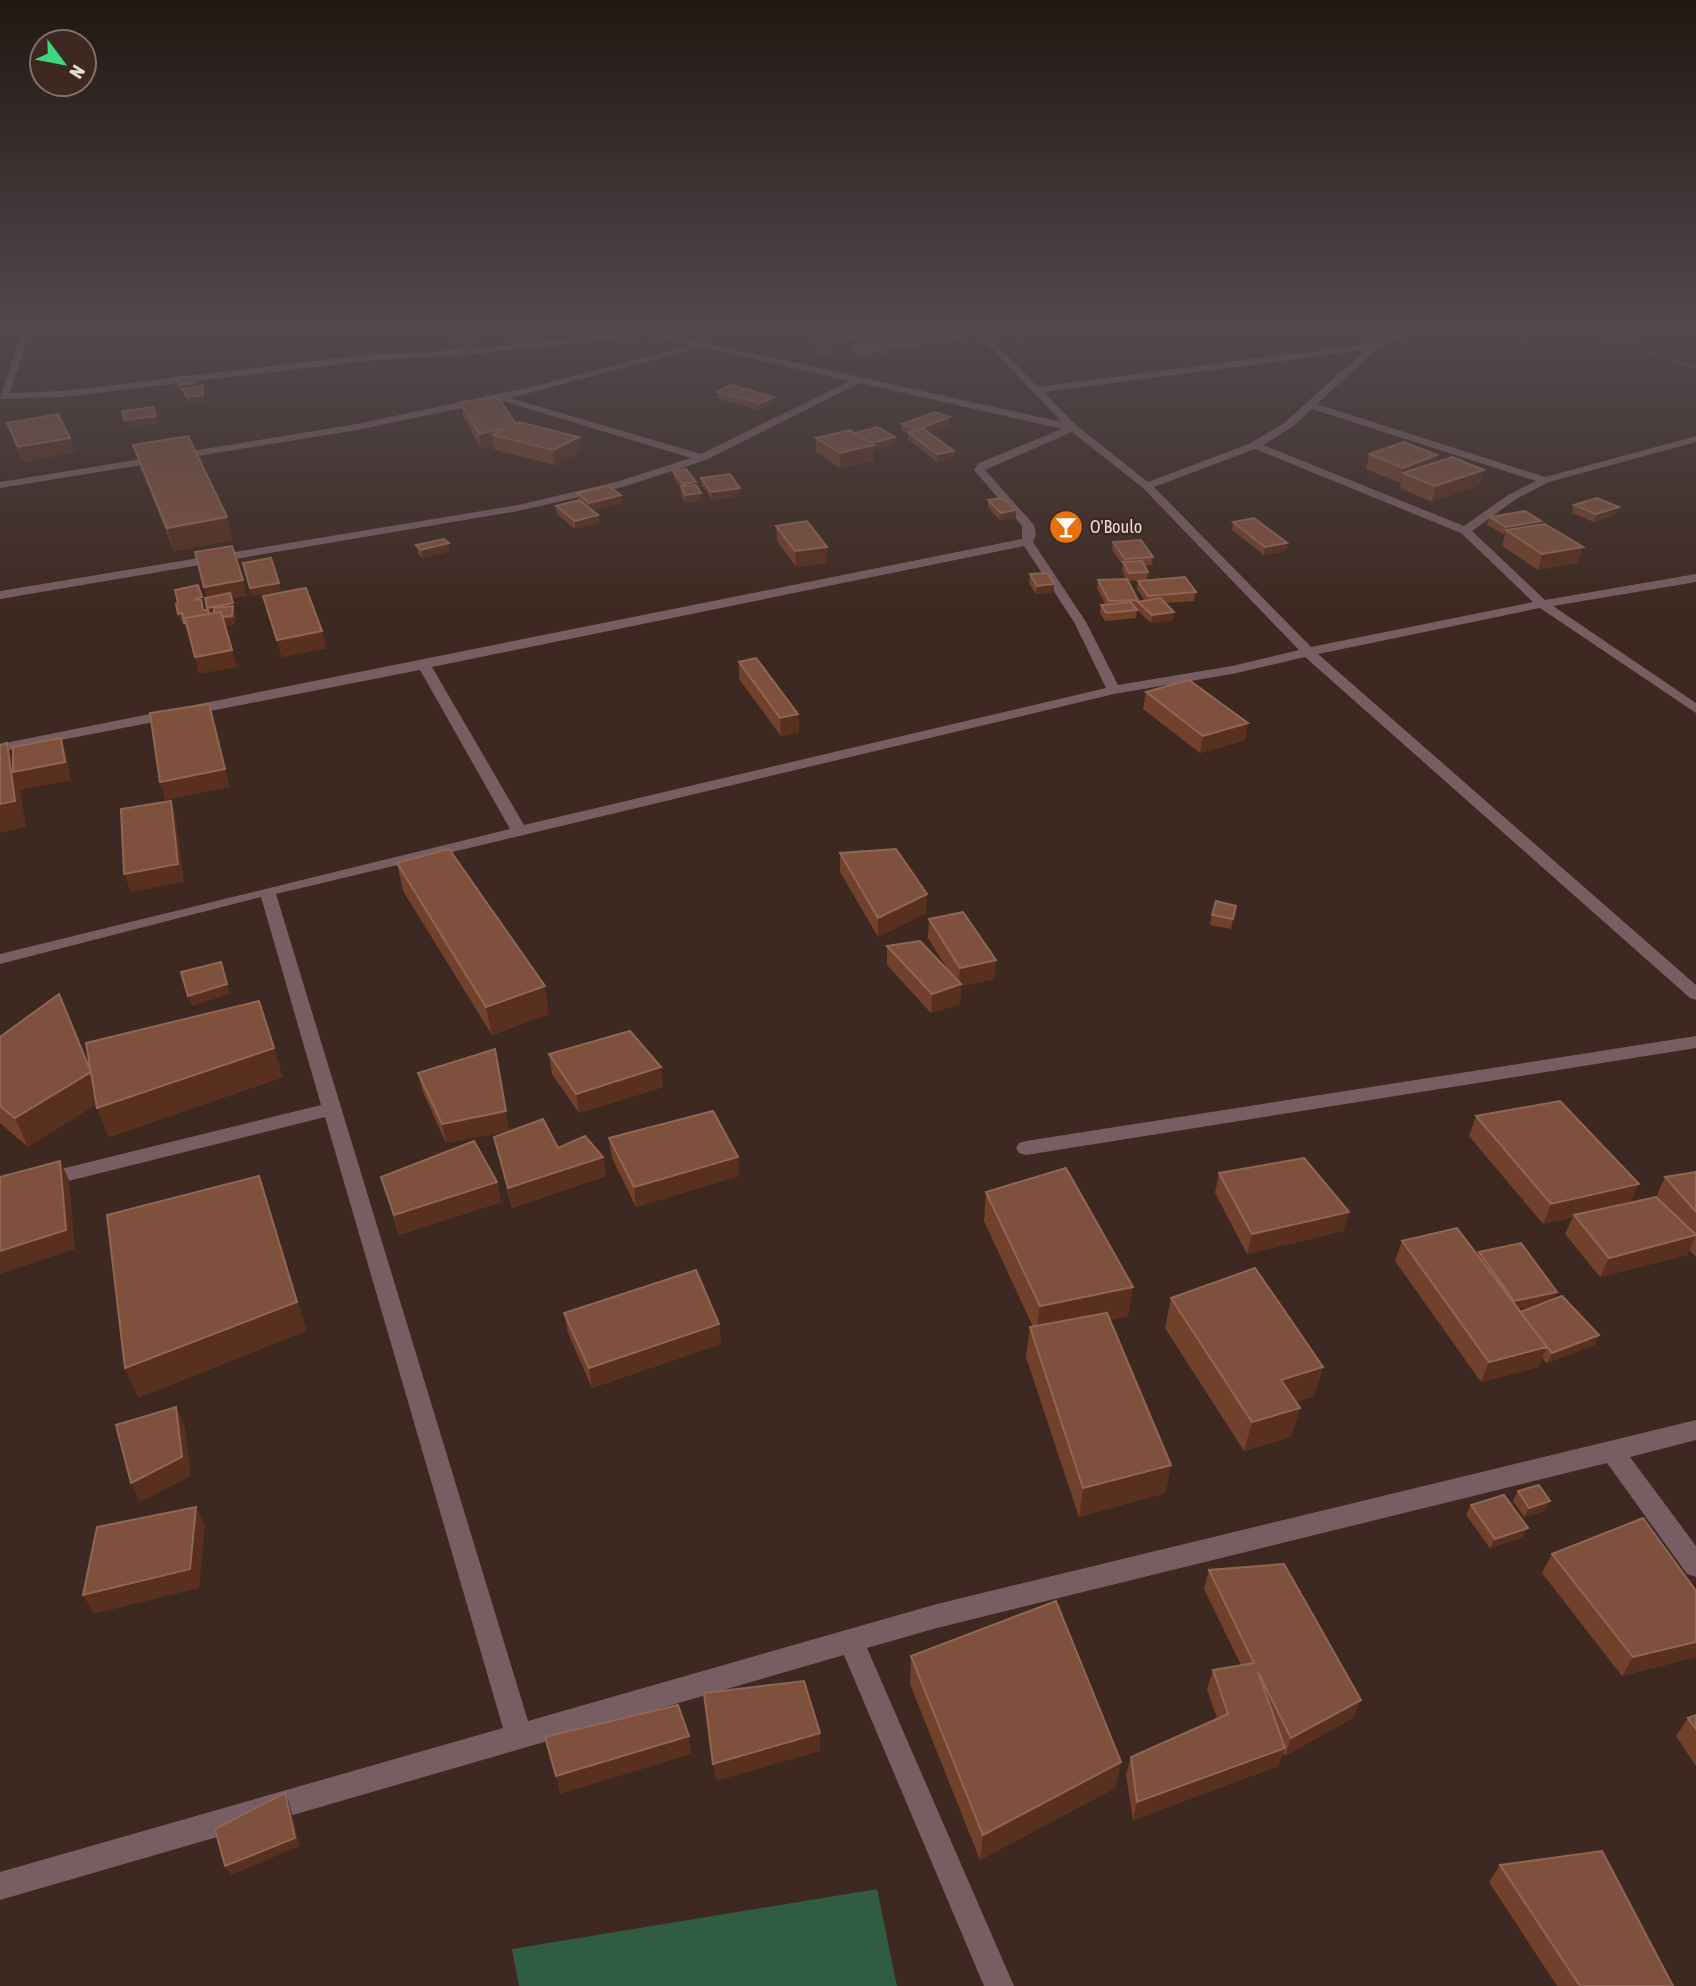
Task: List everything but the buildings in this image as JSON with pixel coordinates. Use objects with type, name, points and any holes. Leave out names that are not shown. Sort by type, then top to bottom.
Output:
[{"type":"street","points":[[0,485],[378,423]]},
{"type":"street","points":[[583,423],[702,458]]},
{"type":"street","points":[[0,595],[518,508],[619,485],[702,458],[773,423]]},
{"type":"street","points":[[1050,423],[1073,428]]},
{"type":"street","points":[[1068,423],[1147,486],[1308,652],[1696,994]]},
{"type":"street","points":[[1147,486],[1255,445],[1290,423]]},
{"type":"street","points":[[1366,423],[1545,480]]},
{"type":"street","points":[[1027,542],[1030,534],[1028,525],[979,471],[979,467],[1073,428]]},
{"type":"street","points":[[1465,531],[1512,497],[1545,480],[1696,439]]},
{"type":"street","points":[[1255,445],[1465,531],[1542,604],[1696,709]]},
{"type":"street","points":[[0,748],[1027,542]]},
{"type":"street","points":[[1027,542],[1080,621],[1114,690]]},
{"type":"street","points":[[0,959],[267,891],[1114,690],[1232,670],[1542,604],[1696,578]]},
{"type":"street","points":[[424,665],[520,832]]},
{"type":"street","points":[[267,891],[519,1735]]},
{"type":"street","points":[[1026,1148],[1696,1042]]},
{"type":"street","points":[[0,1191],[332,1109]]},
{"type":"street","points":[[0,1886],[937,1616],[1696,1430]]},
{"type":"street","points":[[1612,1452],[1696,1566]]},
{"type":"street","points":[[851,1640],[999,1986]]},
{"type":"green space","points":[[877,1889],[897,1986],[519,1986],[512,1949]]},
{"type":"place","name":"O'Boulo","points":[[1066,527]]}]
